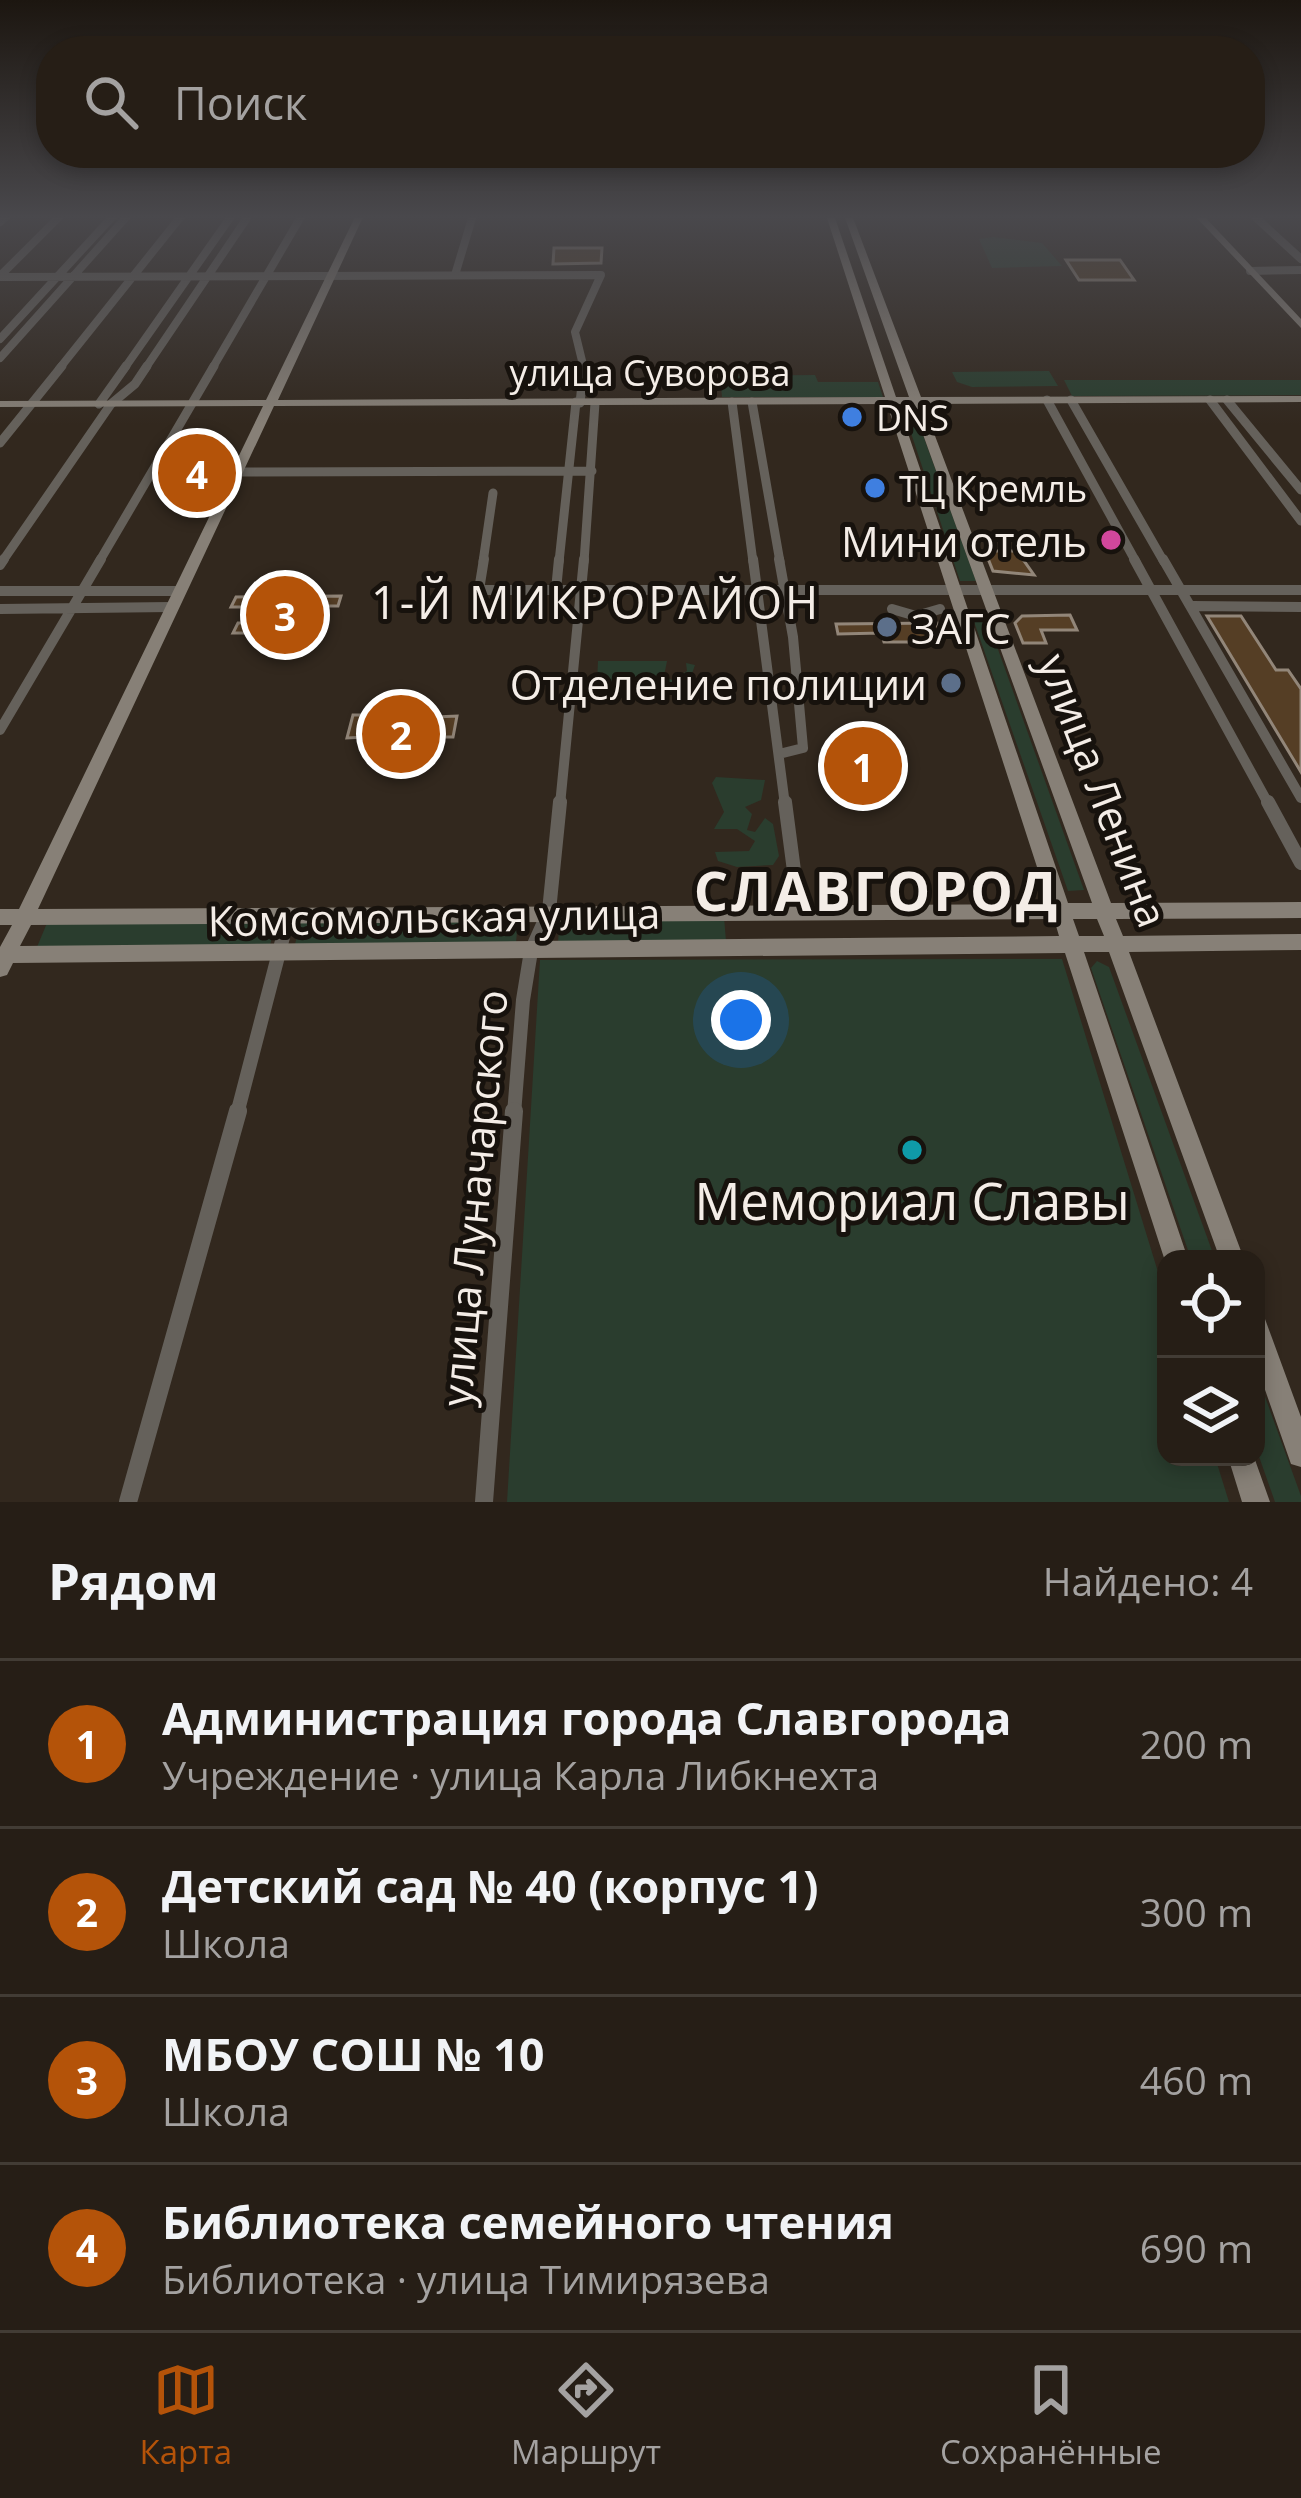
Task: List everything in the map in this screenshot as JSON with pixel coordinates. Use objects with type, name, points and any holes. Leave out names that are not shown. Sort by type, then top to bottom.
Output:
[{"type":"street","points":[[0,339],[49,285]]},
{"type":"street","points":[[0,358],[65,285]]},
{"type":"street","points":[[0,442],[124,285]]},
{"type":"street","points":[[0,565],[181,285]]},
{"type":"street","points":[[105,404],[134,384],[199,285]]},
{"type":"street","points":[[0,730],[260,285]]},
{"type":"street","points":[[2,960],[326,285]]},
{"type":"street","points":[[556,590],[585,359],[574,332],[596,285]]},
{"type":"street","name":"улица Ленина","points":[[852,285],[1173,1250]]},
{"type":"street","name":"улица Ленина","points":[[874,285],[1229,1250]]},
{"type":"street","points":[[1263,285],[1301,325]]},
{"type":"street","name":"улица Суворова","points":[[0,404],[1301,399]]},
{"type":"street","points":[[1047,400],[1301,863]]},
{"type":"street","points":[[1071,400],[1301,798]]},
{"type":"street","points":[[1210,400],[1301,520]]},
{"type":"street","points":[[1227,400],[1301,490]]},
{"type":"street","points":[[732,402],[799,909]]},
{"type":"street","points":[[752,402],[785,590],[803,748],[778,754]]},
{"type":"street","name":"улица Луначарского","points":[[484,1502],[515,1084],[531,951],[549,911],[582,590],[595,403]]},
{"type":"street","points":[[236,472],[592,471]]},
{"type":"street","points":[[494,493],[478,590],[1301,590]]},
{"type":"street","points":[[0,591],[178,591]]},
{"type":"street","points":[[1192,606],[1301,607]]},
{"type":"street","points":[[0,609],[171,607]]},
{"type":"street","points":[[892,609],[908,616],[926,616],[940,609]]},
{"type":"street","name":"Комсомольская улица","points":[[0,917],[799,909],[1301,910]]},
{"type":"street","points":[[128,1502],[290,914]]},
{"type":"street","name":"Комсомольская улица","points":[[2,960],[1301,942]]},
{"type":"street","points":[[1265,1353],[1301,1454]]},
{"type":"street","points":[[1244,1466],[1256,1502]]},
{"type":"green space","points":[[1049,371],[1058,386],[972,387],[957,382],[952,372]]},
{"type":"green space","points":[[815,375],[818,382],[878,382],[883,397],[722,397],[720,376]]},
{"type":"green space","points":[[1064,380],[1301,380],[1301,395],[1072,396]]},
{"type":"green space","points":[[909,427],[920,427],[976,581],[960,581]]},
{"type":"green space","points":[[971,613],[985,613],[1084,890],[1068,891]]},
{"type":"green space","points":[[598,661],[667,661],[664,676],[672,680],[687,671],[686,663],[695,665],[689,682],[604,687],[597,684]]},
{"type":"green space","points":[[716,777],[765,780],[761,800],[745,807],[752,814],[747,830],[755,832],[765,818],[773,824],[779,856],[773,865],[737,867],[718,861],[715,852],[749,851],[755,841],[737,829],[714,829],[724,812],[712,783]]},
{"type":"green space","points":[[724,917],[726,941],[558,942],[560,918]]},
{"type":"green space","points":[[277,920],[270,945],[37,947],[47,923]]},
{"type":"green space","points":[[518,920],[516,943],[295,944],[301,922]]},
{"type":"green space","points":[[1062,959],[1157,1269],[1157,1466],[1218,1466],[1229,1502],[507,1502],[540,960]]},
{"type":"green space","points":[[1097,961],[1109,967],[1212,1250],[1188,1250],[1091,968]]},
{"type":"green space","points":[[1265,1397],[1301,1496],[1301,1502],[1275,1502],[1262,1466]]},
{"type":"building","points":[[985,551],[1017,551],[1034,575],[993,571]]},
{"type":"building","points":[[341,596],[338,606],[295,606],[289,623],[324,623],[320,633],[233,633],[238,623],[276,623],[282,607],[231,607],[236,597]]},
{"type":"building","points":[[1070,615],[1077,630],[1041,630],[1046,643],[1023,643],[1015,623],[1022,616]]},
{"type":"building","points":[[1207,616],[1241,616],[1276,670],[1288,670],[1301,689],[1301,772]]},
{"type":"building","name":"ЗАГС","points":[[937,623],[941,642],[884,642],[881,633],[838,634],[836,624]]},
{"type":"building","points":[[394,713],[417,713],[412,736],[390,736],[387,752],[362,752],[365,737],[347,738],[353,715],[374,715],[370,732],[390,732]]},
{"type":"building","points":[[457,716],[453,737],[434,737],[431,751],[409,751],[413,730],[433,730],[435,717]]},
{"type":"place","name":"DNS","points":[[852,417]]},
{"type":"place","name":"Библиотека семейного чтения","points":[[197,473]]},
{"type":"place","name":"ТЦ Кремль","points":[[875,488]]},
{"type":"place","name":"Мини отель","points":[[1111,540]]},
{"type":"place","name":"МБОУ СОШ № 10","points":[[285,615]]},
{"type":"place","name":"ЗАГС","points":[[887,627]]},
{"type":"place","name":"Отделение полиции","points":[[951,683]]},
{"type":"place","name":"Детский сад № 40 (корпус 1)","points":[[401,734]]},
{"type":"place","name":"Администрация города Славгорода","points":[[863,766]]},
{"type":"place","name":"Мемориал Славы","points":[[912,1150]]},
{"type":"district","name":"1-Й МИКРОРАЙОН","points":[[596,601]]},
{"type":"district","name":"СЛАВГОРОД","points":[[877,890]]}]
